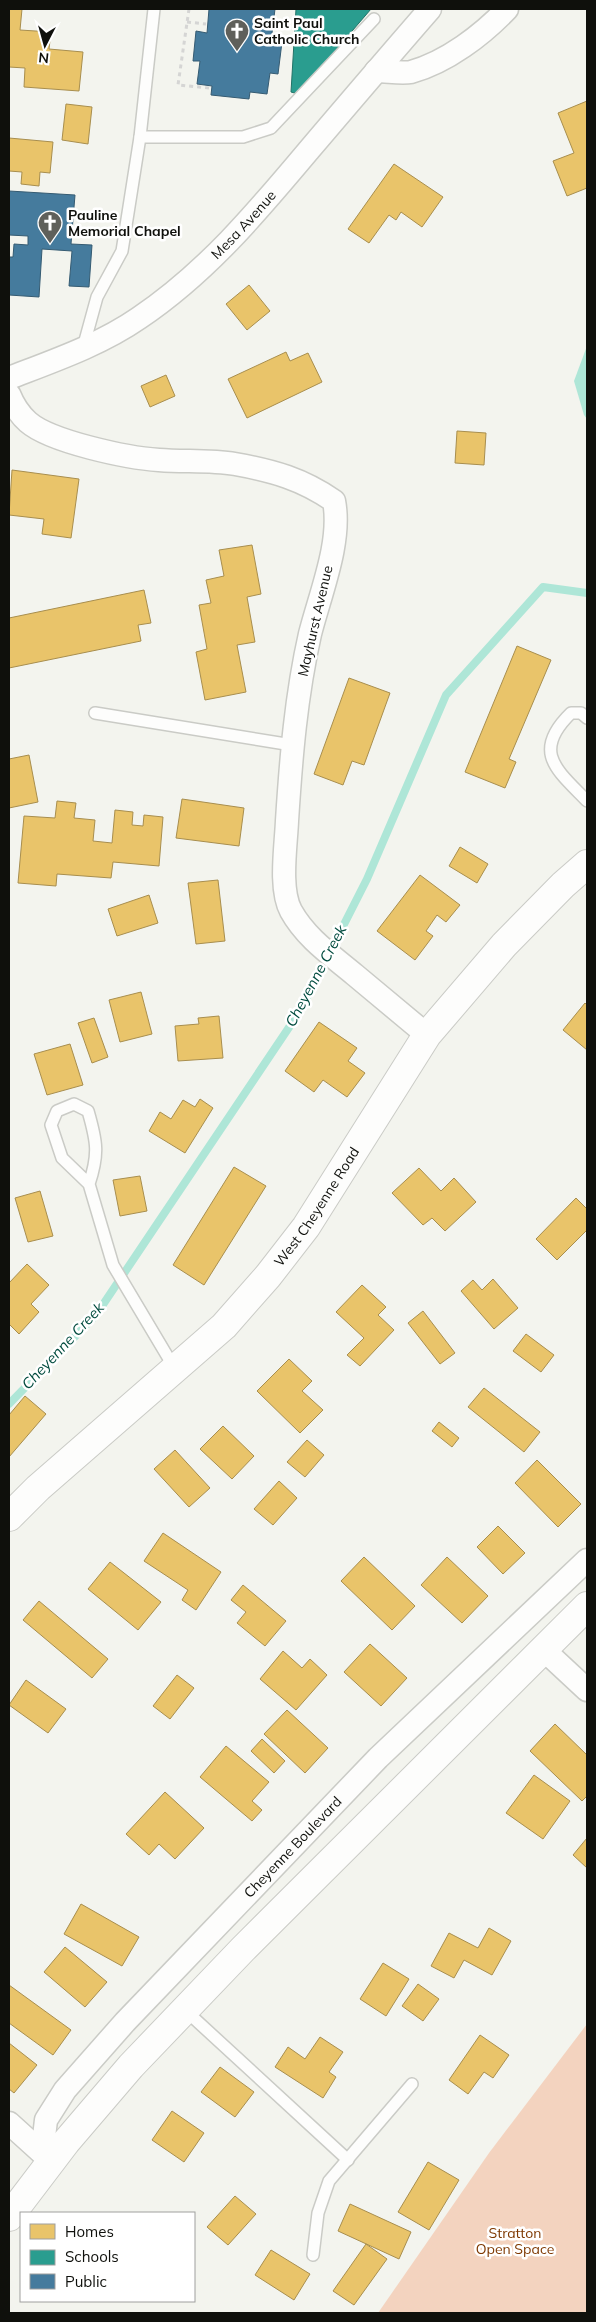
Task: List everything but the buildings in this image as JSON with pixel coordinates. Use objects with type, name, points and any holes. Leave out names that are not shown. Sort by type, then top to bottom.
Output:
[{"type":"street","name":"Mesa Avenue","points":[[9,378],[83,348],[138,319],[179,288],[222,249],[261,208],[430,9]]},
{"type":"street","points":[[376,71],[409,72],[431,64],[456,51],[490,27],[507,9]]},
{"type":"street","name":"Mayhurst Avenue","points":[[9,394],[14,406],[28,423],[53,435],[82,445],[129,457],[234,464],[296,479],[334,502],[337,517],[334,540],[310,636],[292,745],[285,886],[290,909],[300,926],[317,943],[427,1035]]},
{"type":"street","name":"West Cheyenne Road","points":[[9,1518],[45,1482],[224,1326],[290,1250],[427,1035],[504,945],[563,885],[587,864]]},
{"type":"street","name":"Cheyenne Boulevard","points":[[52,2161],[44,2137],[46,2120],[65,2090],[112,2037],[378,1758],[587,1560]]},
{"type":"street","points":[[9,2217],[52,2161],[131,2066],[587,1606]]},
{"type":"street","points":[[544,1650],[587,1690]]},
{"type":"street","points":[[9,2123],[52,2161]]},
{"type":"lane","points":[[83,348],[97,297],[122,252],[140,137],[154,9]]},
{"type":"lane","points":[[140,137],[242,137],[271,128],[374,19]]},
{"type":"lane","points":[[94,713],[292,745]]},
{"type":"lane","points":[[587,718],[581,713],[571,713],[558,726],[551,750],[555,769],[587,801]]},
{"type":"lane","points":[[89,1184],[96,1165],[96,1138],[88,1111],[74,1104],[57,1111],[51,1125],[62,1158],[89,1184],[113,1264],[175,1369]]},
{"type":"lane","points":[[185,2010],[348,2160]]},
{"type":"lane","points":[[313,2255],[318,2213],[329,2181],[412,2084]]},
{"type":"path","points":[[188,9],[178,85],[209,88]]},
{"type":"path","points":[[187,22],[206,24]]},
{"type":"green space","name":"Stratton Open Space","points":[[587,2024],[587,2313],[378,2313],[489,2153]]},
{"type":"shaded area","points":[[587,346],[587,419],[584,415],[574,381]]},
{"type":"waterway","name":"Cheyenne Creek","points":[[9,1404],[96,1315],[300,1011],[367,879],[446,695],[543,587],[587,593]]},
{"type":"place","name":"Saint Paul Catholic Church","points":[[237,52]]},
{"type":"place","name":"Pauline Memorial Chapel","points":[[50,244]]}]
